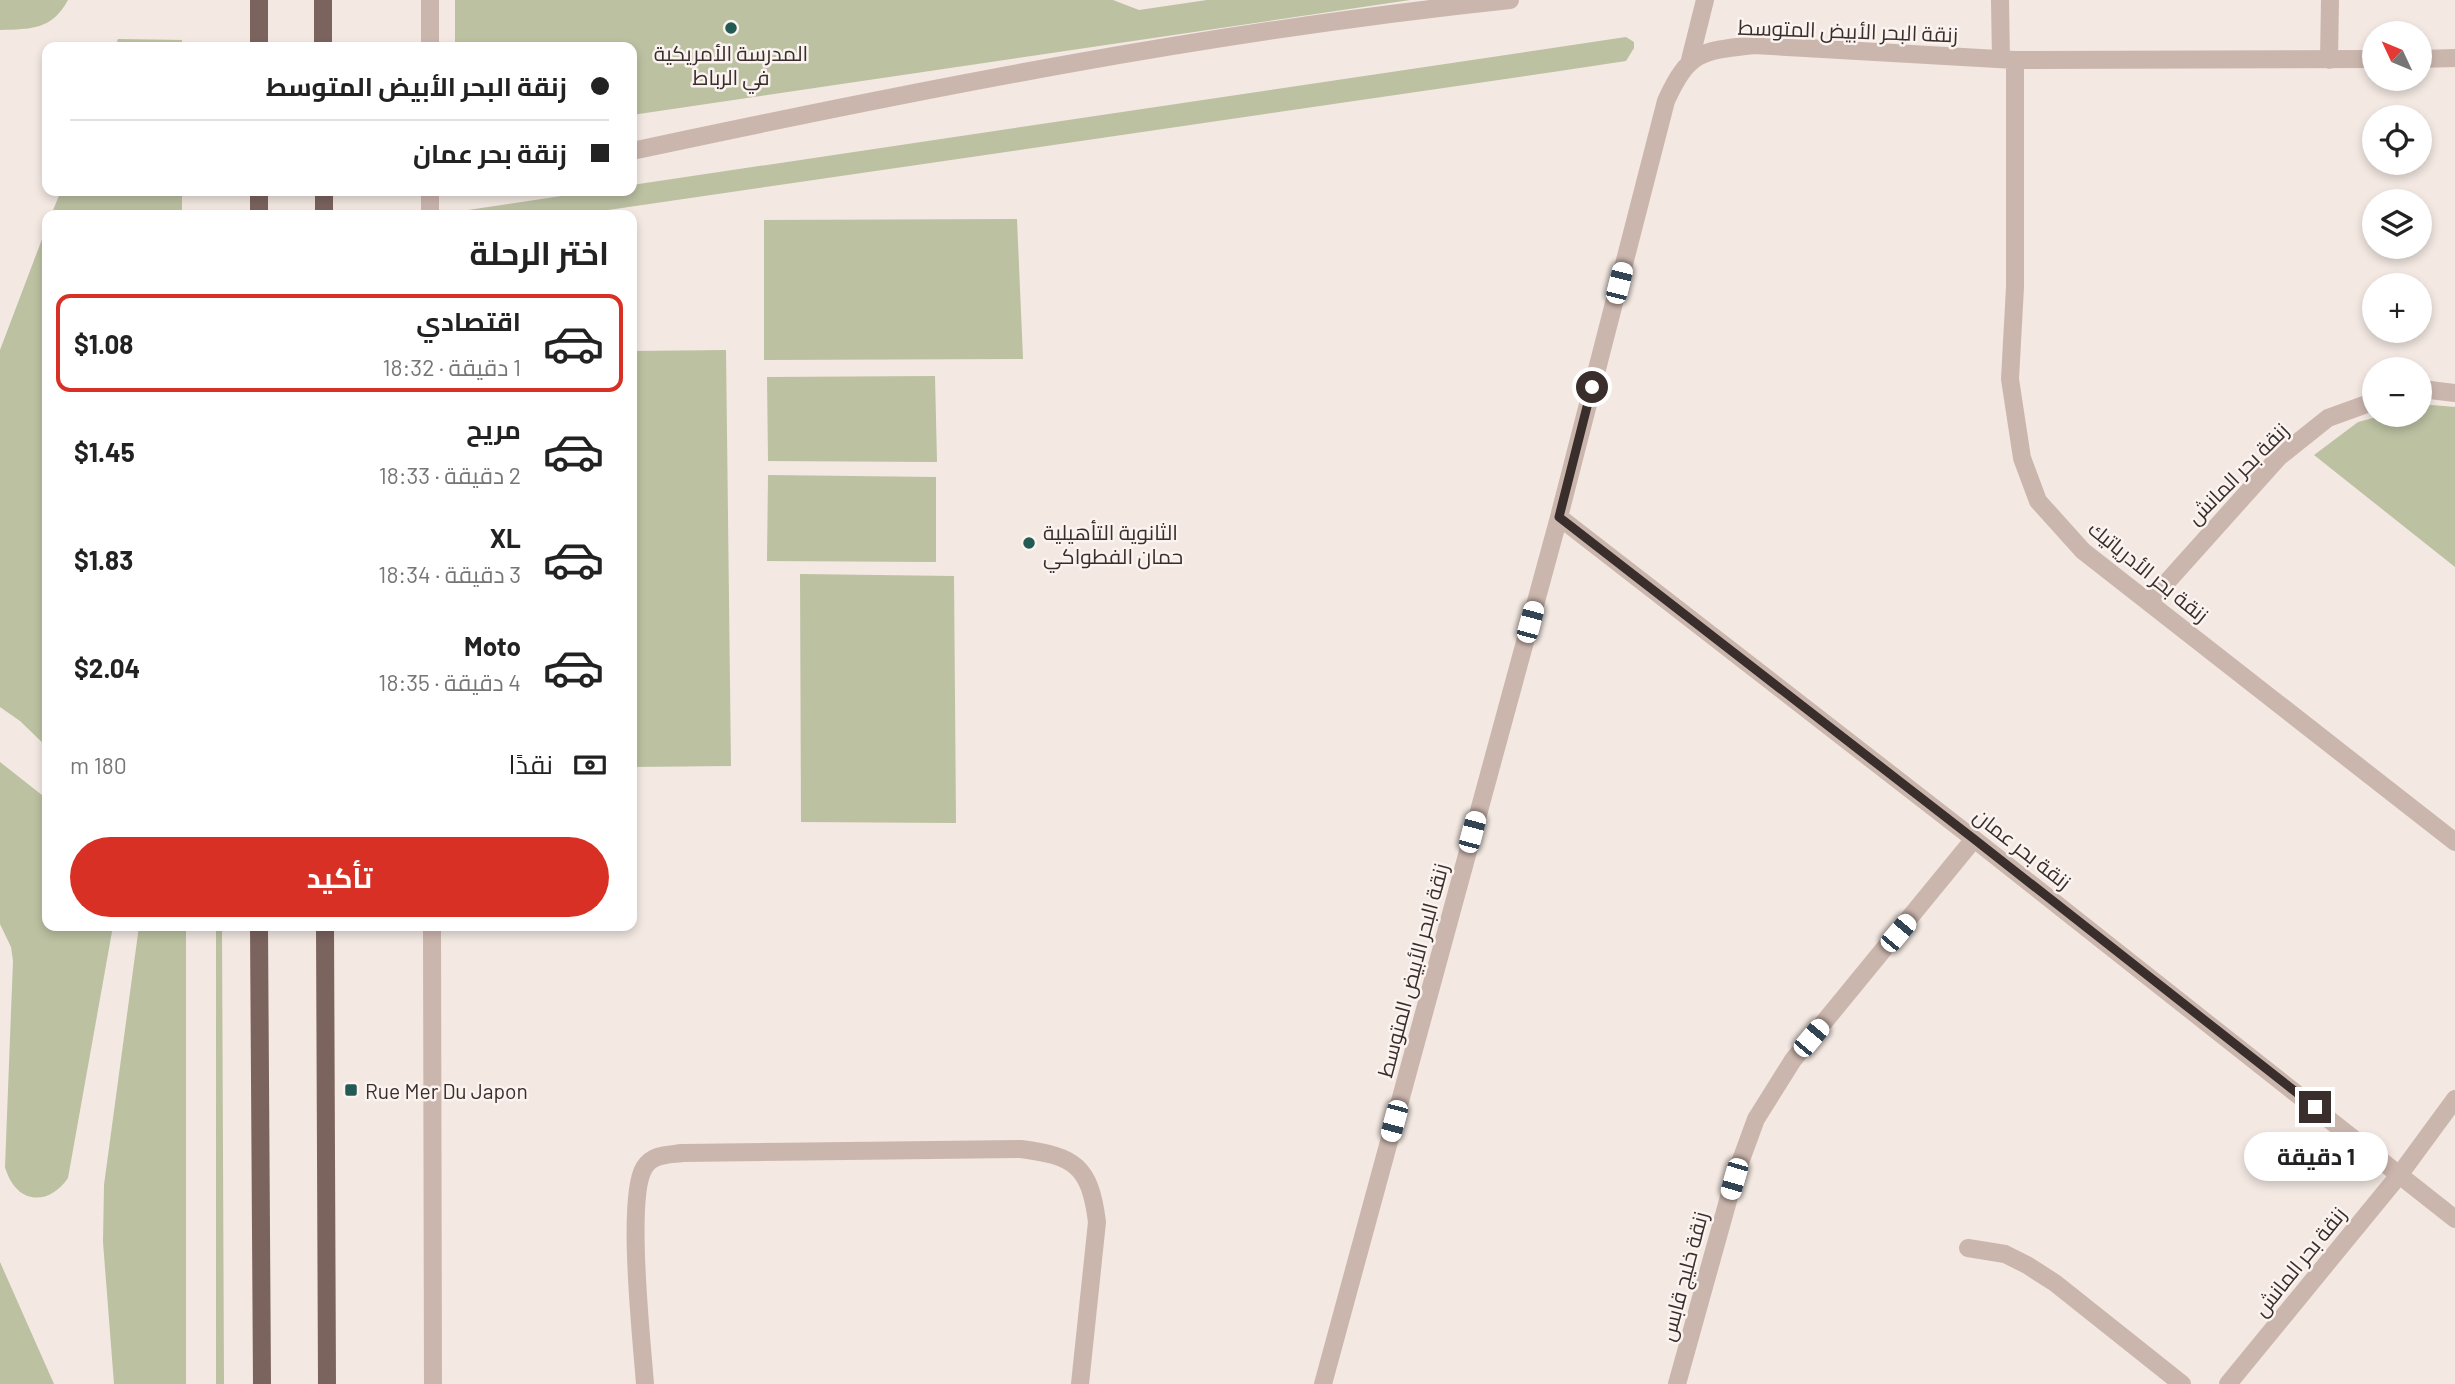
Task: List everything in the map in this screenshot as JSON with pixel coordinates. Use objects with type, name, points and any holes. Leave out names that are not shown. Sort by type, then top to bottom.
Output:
[{"type":"main road","points":[[259,0],[259,42]]},
{"type":"main road","points":[[323,0],[323,42]]},
{"type":"main road","points":[[259,931],[262,1384]]},
{"type":"main road","points":[[325,931],[327,1384]]},
{"type":"street","points":[[430,0],[430,42]]},
{"type":"street","points":[[637,150],[868,100],[1078,62],[1287,29],[1510,0]]},
{"type":"street","points":[[1690,60],[1705,0]]},
{"type":"street","name":"زنقة بحر الأدرياتيك","points":[[2000,0],[2008,60],[2015,287],[2010,379],[2022,458],[2038,501],[2083,551],[2455,842]]},
{"type":"street","points":[[2329,60],[2330,0]]},
{"type":"street","name":"زنقة البحر الأبيض المتوسط","points":[[1323,1384],[1559,517],[1665,102],[1676,78],[1690,60],[1713,50],[1754,45],[2008,60],[2362,59]]},
{"type":"street","points":[[2432,59],[2455,58]]},
{"type":"street","points":[[2432,390],[2455,393]]},
{"type":"street","name":"زنقة بحر المانش","points":[[2148,601],[2279,457],[2328,418],[2362,406]]},
{"type":"street","name":"زنقة بحر عمان","points":[[1559,517],[1974,839],[2455,1219]]},
{"type":"street","name":"زنقة خليج قابس","points":[[1677,1384],[1726,1205],[1756,1119],[1793,1059],[1974,839]]},
{"type":"street","points":[[432,931],[433,1384]]},
{"type":"street","name":"زنقة بحر المانش","points":[[2228,1384],[2400,1174],[2455,1099]]},
{"type":"street","points":[[645,1384],[637,1268],[638,1185],[645,1166],[656,1157],[682,1153],[1021,1149],[1059,1155],[1070,1161],[1081,1171],[1094,1196],[1097,1222],[1080,1384]]},
{"type":"street","points":[[1968,1248],[2006,1254],[2028,1265],[2055,1283],[2182,1384]]},
{"type":"green space","points":[[0,0],[68,0],[55,17],[40,26],[0,30]]},
{"type":"green space","points":[[455,0],[1113,0],[1139,10],[1207,0],[1410,0],[637,114],[637,42],[455,42]]},
{"type":"green space","points":[[1626,37],[1634,42],[1634,48],[1626,61],[608,210],[468,210],[562,196],[637,196],[637,184]]},
{"type":"green space","points":[[118,39],[182,40],[182,42],[117,42]]},
{"type":"green space","points":[[59,196],[182,196],[182,210],[53,210]]},
{"type":"green space","points":[[1017,219],[1023,359],[764,360],[764,220]]},
{"type":"green space","points":[[42,239],[42,742],[20,721],[0,707],[0,350]]},
{"type":"green space","points":[[726,350],[731,766],[637,767],[637,351]]},
{"type":"green space","points":[[935,376],[937,462],[768,461],[767,377]]},
{"type":"green space","points":[[2432,405],[2455,407],[2455,567],[2314,455],[2362,421],[2362,427],[2432,427]]},
{"type":"green space","points":[[768,475],[936,477],[936,562],[767,561]]},
{"type":"green space","points":[[800,574],[954,576],[956,823],[801,822]]},
{"type":"green space","points":[[0,762],[42,795],[42,931],[112,931],[68,1178],[60,1188],[41,1197],[32,1197],[16,1188],[5,1167],[13,961],[11,947],[0,924]]},
{"type":"green space","points":[[138,931],[186,931],[186,1384],[114,1384],[103,1242],[104,1185]]},
{"type":"green space","points":[[216,931],[222,931],[224,1384],[216,1384]]},
{"type":"green space","points":[[0,1262],[54,1384],[0,1384]]},
{"type":"place","name":"المدرسة الأمريكية في الرباط","points":[[731,28]]},
{"type":"place","name":"الثانوية التأهيلية حمان الفطواكي","points":[[1029,543]]},
{"type":"place","name":"Rue Mer Du Japon","points":[[351,1090]]},
{"type":"route","points":[[1592,387],[1559,517],[2315,1107]]}]
